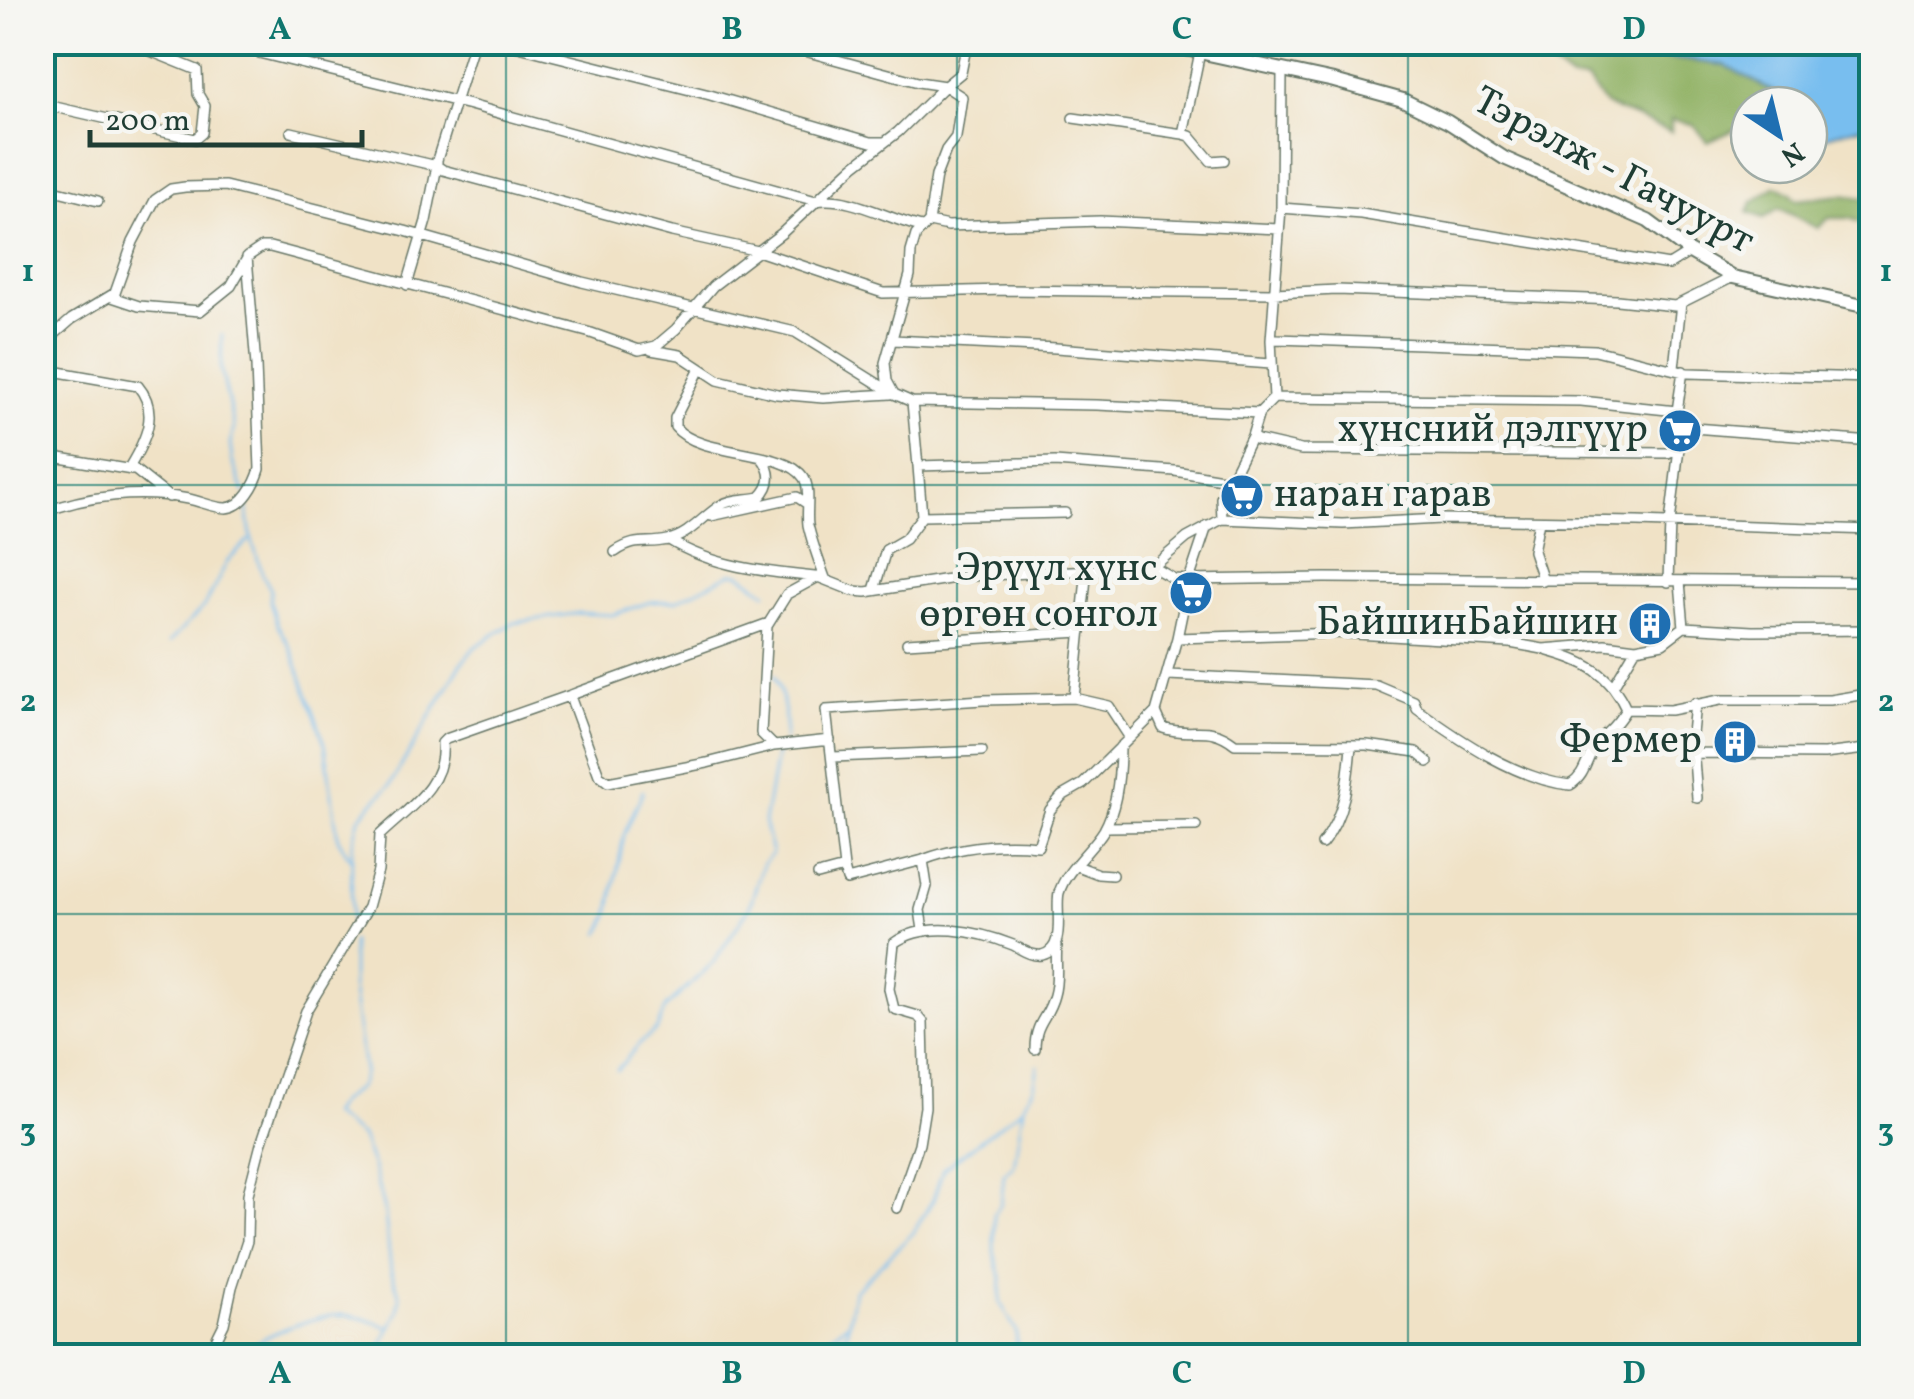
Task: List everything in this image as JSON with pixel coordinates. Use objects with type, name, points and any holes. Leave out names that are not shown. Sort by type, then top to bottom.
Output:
[{"type":"main road","name":"Тэрэлж - Гачуурт","points":[[1153,42],[1334,81],[1419,107],[1504,158],[1648,220],[1690,252],[1733,277],[1872,308]]},
{"type":"street","points":[[42,104],[195,140],[202,132],[205,106],[198,94],[196,70],[128,42]]},
{"type":"street","points":[[407,284],[453,104],[474,42]]},
{"type":"street","points":[[499,42],[710,95],[863,140],[884,142]]},
{"type":"street","points":[[772,42],[946,86],[962,97],[956,137],[946,150],[925,224],[911,252],[910,274],[885,363],[887,381],[894,394]]},
{"type":"street","points":[[650,349],[676,329],[713,286],[816,202],[960,73],[968,42]]},
{"type":"street","points":[[258,52],[453,104],[470,105],[816,202],[826,200],[925,224],[1100,221],[1279,229]]},
{"type":"street","points":[[1183,134],[1200,52]]},
{"type":"street","points":[[1222,519],[1221,498],[1228,480],[1260,413],[1274,398],[1271,340],[1280,208],[1282,72]]},
{"type":"street","points":[[1073,118],[1183,134],[1190,136],[1211,160],[1224,160]]},
{"type":"street","points":[[291,132],[437,166],[572,206],[758,251],[883,293],[1337,290],[1618,300],[1675,306],[1733,277]]},
{"type":"street","points":[[42,354],[48,340],[72,320],[112,296],[155,200],[184,186],[224,186],[582,282],[795,332],[912,402],[1260,413]]},
{"type":"street","points":[[42,187],[98,201]]},
{"type":"street","points":[[1280,208],[1361,214],[1669,265],[1690,252]]},
{"type":"street","points":[[112,296],[138,306],[200,311],[232,286],[247,257],[262,247],[270,247],[591,333],[639,350],[680,355],[718,380],[778,394],[823,398],[894,394]]},
{"type":"street","points":[[42,513],[84,501],[130,495],[169,496],[226,508],[236,505],[256,483],[260,469],[256,366],[247,257]]},
{"type":"street","points":[[1668,582],[1670,523],[1682,428],[1678,411],[1681,303]]},
{"type":"street","points":[[893,340],[1272,364]]},
{"type":"street","points":[[1271,340],[1595,350],[1678,370],[1872,378]]},
{"type":"street","points":[[700,369],[675,418],[675,426],[689,438],[778,462],[802,476],[807,484],[808,525],[822,577]]},
{"type":"street","points":[[42,370],[143,390],[151,416],[130,466],[132,470]]},
{"type":"street","points":[[1274,398],[1581,401],[1678,411]]},
{"type":"street","points":[[874,590],[886,550],[906,539],[922,516],[912,402]]},
{"type":"street","points":[[1682,428],[1872,442]]},
{"type":"street","points":[[1252,436],[1301,450],[1668,452],[1680,448]]},
{"type":"street","points":[[42,455],[132,470],[169,496]]},
{"type":"street","points":[[668,540],[731,500],[760,497],[766,491],[770,469],[762,458]]},
{"type":"street","points":[[918,466],[1085,463],[1228,480]]},
{"type":"street","points":[[708,517],[797,496],[806,503]]},
{"type":"street","points":[[922,516],[1065,513]]},
{"type":"street","points":[[1153,567],[1222,519],[1344,524],[1441,519],[1872,530]]},
{"type":"street","points":[[1539,521],[1533,551],[1543,581]]},
{"type":"street","points":[[1130,738],[1109,706],[1074,698],[826,710],[847,880],[989,843],[1038,846],[1050,810],[1130,738],[1156,712],[1178,638],[1189,580],[1208,526]]},
{"type":"street","points":[[615,552],[642,540],[668,540],[714,559],[758,570],[822,577],[853,591],[968,576],[1153,567],[1174,579],[1189,580],[1872,582]]},
{"type":"street","points":[[1074,698],[1087,568]]},
{"type":"street","points":[[774,746],[760,733],[764,644],[769,622],[787,594],[822,577]]},
{"type":"street","points":[[1680,582],[1684,627]]},
{"type":"street","points":[[208,1356],[224,1324],[247,1242],[248,1194],[260,1144],[306,1011],[368,907],[378,871],[380,835],[438,777],[443,761],[442,743],[769,622]]},
{"type":"street","points":[[1543,649],[1605,644],[1636,648],[1663,642],[1684,627],[1872,630]]},
{"type":"street","points":[[907,644],[1080,632]]},
{"type":"street","points":[[1178,638],[1340,634],[1510,643],[1543,649],[1594,667],[1614,685],[1626,709]]},
{"type":"street","points":[[1614,685],[1636,648]]},
{"type":"street","points":[[1168,675],[1376,685],[1414,701],[1470,746],[1511,766],[1570,785],[1580,779],[1596,745],[1616,727],[1626,709]]},
{"type":"street","points":[[1626,709],[1670,710],[1720,700],[1830,700],[1872,693]]},
{"type":"street","points":[[571,695],[599,774],[608,782],[774,746],[830,740]]},
{"type":"street","points":[[1696,704],[1697,798]]},
{"type":"street","points":[[1156,712],[1163,728],[1174,732],[1219,732],[1234,744],[1340,743],[1416,752],[1428,762]]},
{"type":"street","points":[[1322,844],[1331,833],[1345,797],[1351,746]]},
{"type":"street","points":[[1035,1049],[1038,1022],[1054,998],[1057,980],[1059,892],[1106,827],[1120,776],[1120,747]]},
{"type":"street","points":[[1694,753],[1824,754],[1865,749]]},
{"type":"street","points":[[833,758],[982,752]]},
{"type":"street","points":[[1106,827],[1196,826]]},
{"type":"street","points":[[922,860],[927,886],[920,910],[923,930]]},
{"type":"street","points":[[1077,866],[1112,875]]},
{"type":"street","points":[[818,875],[844,868]]},
{"type":"street","points":[[897,1208],[919,1144],[925,1107],[924,1022],[918,1016],[894,1009],[889,989],[894,943],[908,933],[923,930],[980,935],[1032,954],[1043,954],[1052,950],[1057,937]]},
{"type":"green space","points":[[1570,47],[1725,65],[1761,85],[1729,85],[1729,132],[1708,142],[1694,125],[1671,119],[1671,132],[1605,105],[1587,80],[1571,80],[1544,59]]},
{"type":"green space","points":[[1776,186],[1795,200],[1842,195],[1871,199],[1871,227],[1850,218],[1829,218],[1818,228],[1778,209],[1764,218],[1748,212],[1753,202]]},
{"type":"water","points":[[1843,42],[1871,47],[1871,124],[1829,135],[1829,85],[1762,85],[1725,65],[1551,43]]},
{"type":"waterway","points":[[222,335],[221,369],[234,428],[230,443],[232,460],[244,492]]},
{"type":"waterway","points":[[246,500],[251,537],[271,590],[277,624],[292,651],[325,744],[338,839],[351,860]]},
{"type":"waterway","points":[[169,643],[206,604],[227,562],[249,540]]},
{"type":"waterway","points":[[351,928],[352,847],[359,818],[390,785],[461,664],[475,647],[513,623],[579,613],[612,615],[650,602],[676,601],[732,573],[740,574],[767,593]]},
{"type":"waterway","points":[[774,675],[784,707],[784,740]]},
{"type":"waterway","points":[[617,1070],[657,1029],[665,1008],[713,963],[749,908],[763,864],[772,853],[764,822],[777,751]]},
{"type":"waterway","points":[[600,934],[609,916],[624,835],[643,791]]},
{"type":"waterway","points":[[352,941],[352,984],[364,1071],[360,1086],[331,1115],[361,1136],[385,1215],[391,1271],[400,1296],[398,1311],[376,1356]]},
{"type":"waterway","points":[[829,1356],[847,1332],[854,1291],[912,1234],[933,1200],[943,1169],[1021,1109],[1034,1087],[1038,1066]]},
{"type":"waterway","points":[[1017,1356],[1016,1331],[1000,1302],[994,1214],[1001,1204],[1004,1174],[1014,1165],[1023,1108]]},
{"type":"waterway","points":[[240,1356],[273,1334],[330,1316],[353,1316],[387,1327]]},
{"type":"waterway","points":[[814,1356],[829,1337],[848,1323]]},
{"type":"place","name":"хүнсний дэлгүүр","points":[[1680,431]]},
{"type":"place","name":"наран гарав","points":[[1242,496]]},
{"type":"place","name":"Эрүүл хүнс өргөн сонгол","points":[[1191,593]]},
{"type":"place","name":"БайшинБайшин","points":[[1650,624]]},
{"type":"place","name":"Фермер","points":[[1735,742]]}]
